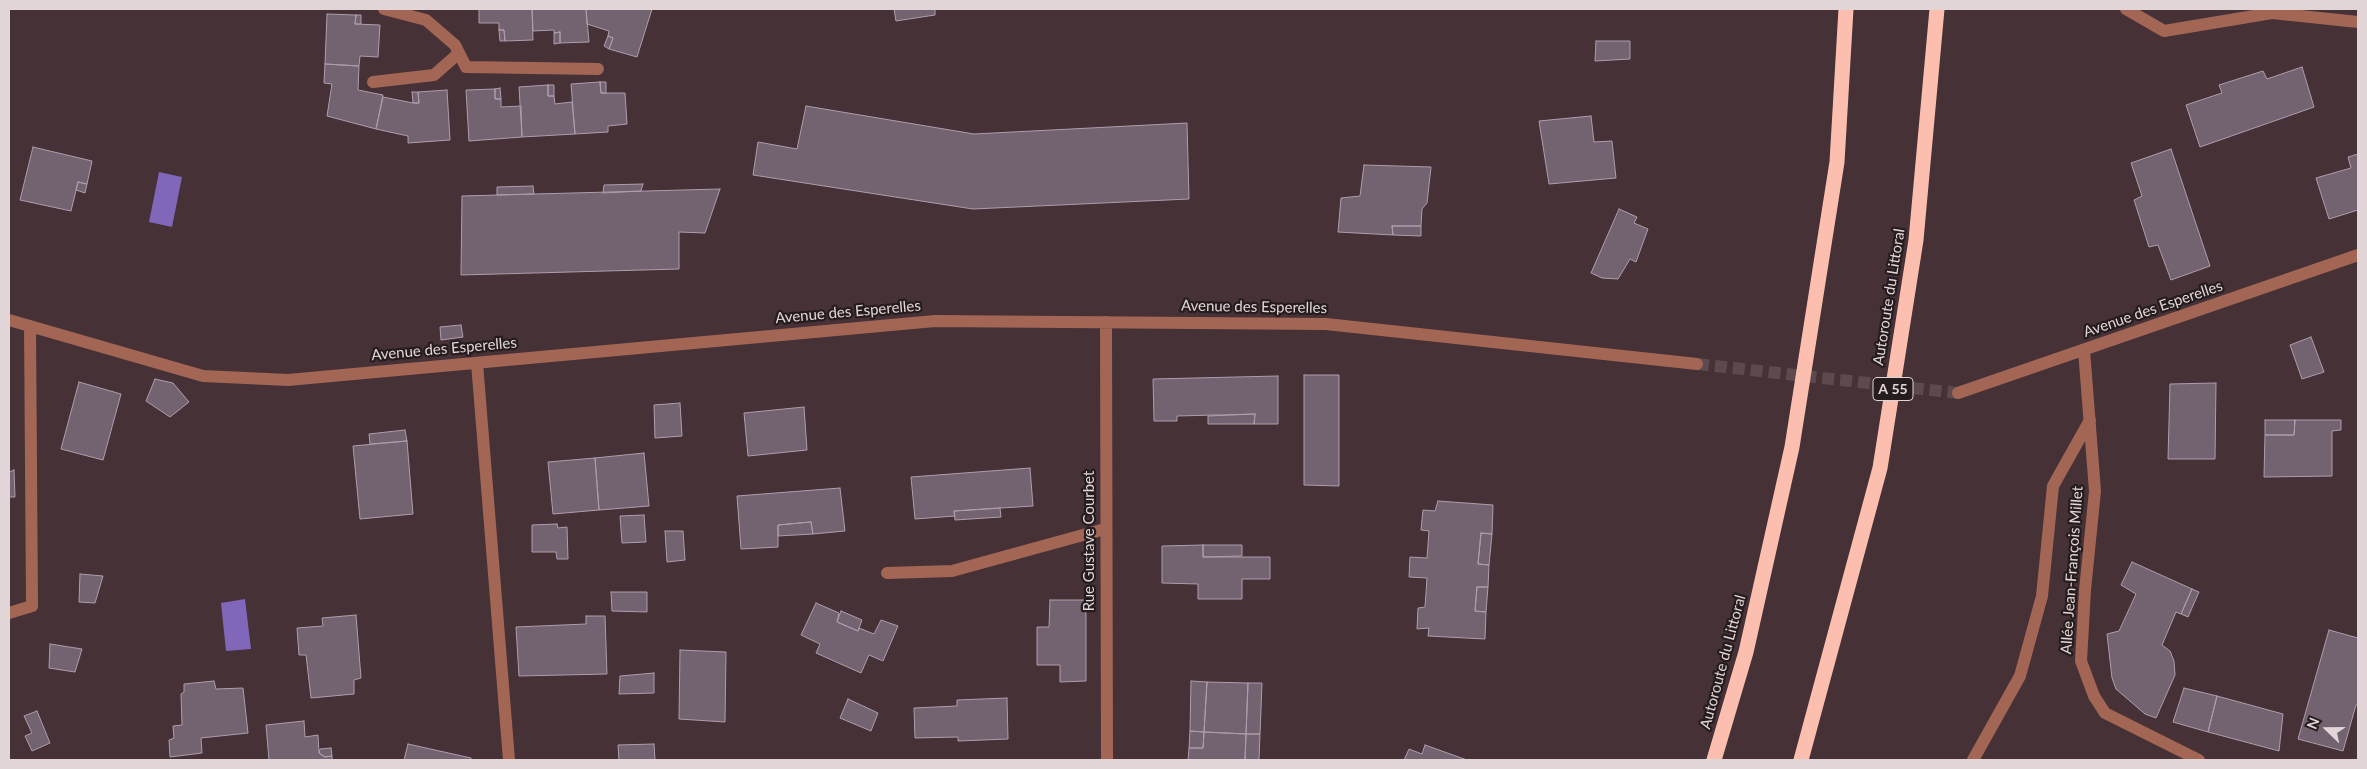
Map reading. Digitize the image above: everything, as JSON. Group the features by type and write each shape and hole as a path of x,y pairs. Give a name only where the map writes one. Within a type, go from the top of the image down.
{"highway":[{"name":"Autoroute du Littoral","path":"1714,760 1746,652 1792,447 1837,162 1846,9"},
{"name":"Autoroute du Littoral","path":"1801,760 1880,468 1916,240 1937,9"}],"street":[{"path":"384,9 426,20 455,45 466,67 598,69"},
{"path":"2126,9 2164,31 2272,13 2358,22"},
{"path":"373,82 434,75 459,54"},
{"name":"Avenue des Esperelles","path":"1958,393 2358,255"},
{"name":"Avenue des Esperelles","path":"9,320 203,376 288,380 935,321 1326,324 1698,364"},
{"name":"Rue Gustave Courbet","path":"1106,322 1107,760"},
{"path":"9,613 32,606 30,326"},
{"name":"Allée Jean-François Millet","path":"2084,350 2095,491 2085,590 2081,661 2094,696 2105,713 2199,760"},
{"path":"477,362 508,760"},
{"path":"1973,760 2020,676 2042,596 2053,486 2090,420"},
{"path":"887,573 952,571 1105,530"}],"shaded area":[{"path":"159,172 182,177 172,227 149,222"},
{"path":"245,599 251,649 226,651 221,603"}],"building":[{"path":"479,9 532,9 533,40 505,41 504,30 499,30 499,23 479,23"},
{"path":"532,9 586,9 589,42 560,43 560,32 554,33 554,30 533,31"},
{"path":"586,9 652,9 637,57 609,49 613,38 608,36 609,31 587,24"},
{"path":"894,9 935,9 935,15 896,21"},
{"path":"327,14 356,15 355,24 380,25 378,57 360,56 359,66 325,64"},
{"path":"356,15 361,15 361,24 355,24"},
{"path":"499,30 504,30 505,41 500,41"},
{"path":"560,32 560,43 554,44 554,33"},
{"path":"608,36 613,38 609,49 604,46"},
{"path":"1596,41 1630,41 1630,59 1595,61"},
{"path":"325,64 359,66 358,90 383,95 376,129 327,116 332,84 324,83"},
{"path":"2302,67 2314,107 2200,147 2186,105 2222,93 2219,85 2263,71 2267,79"},
{"path":"600,82 601,93 625,93 627,124 608,126 608,132 575,134 571,84"},
{"path":"600,82 606,82 606,93 601,93"},
{"path":"548,85 548,96 554,96 555,104 572,102 575,134 522,137 519,87"},
{"path":"548,85 554,85 554,96 548,96"},
{"path":"500,88 501,99 495,99 495,89"},
{"path":"495,89 495,99 501,99 501,107 521,106 522,137 469,141 466,90"},
{"path":"447,90 450,140 408,143 408,136 376,129 383,97 419,103 418,92"},
{"path":"412,92 418,92 419,103 413,103"},
{"path":"806,106 974,134 1187,123 1189,199 973,209 753,175 758,142 797,149"},
{"path":"1591,116 1594,142 1612,141 1616,178 1549,184 1539,121"},
{"path":"33,147 92,161 87,184 78,182 71,211 20,200"},
{"path":"2171,149 2210,266 2171,280 2158,245 2149,247 2134,200 2142,196 2131,163"},
{"path":"2358,154 2358,210 2329,219 2316,178 2351,168 2348,157"},
{"path":"1364,165 1431,167 1427,203 1422,209 1421,226 1392,226 1393,235 1338,232 1341,198 1360,196"},
{"path":"78,182 87,184 85,193 76,190"},
{"path":"643,184 641,191 603,193 604,185"},
{"path":"533,186 534,194 497,195 497,187"},
{"path":"720,189 705,233 679,232 679,269 461,275 462,196"},
{"path":"1619,209 1637,217 1634,223 1648,229 1636,262 1630,259 1618,279 1602,278 1591,273"},
{"path":"1392,226 1421,226 1421,236 1393,235"},
{"path":"461,325 463,337 441,340 440,327"},
{"path":"2311,337 2324,372 2302,379 2290,345"},
{"path":"1304,375 1339,375 1339,486 1304,485"},
{"path":"1278,376 1278,424 1254,424 1255,414 1177,416 1177,421 1154,421 1153,379"},
{"path":"155,379 173,383 189,402 170,417 146,401"},
{"path":"79,382 121,394 103,460 61,449"},
{"path":"2216,383 2215,459 2168,459 2170,384"},
{"path":"680,403 682,436 655,438 654,405"},
{"path":"804,407 807,450 748,456 744,413"},
{"path":"1255,414 1254,424 1208,424 1208,416"},
{"path":"2265,420 2295,420 2294,435 2265,435"},
{"path":"2295,420 2341,420 2341,430 2332,431 2332,476 2264,477 2265,435 2294,435"},
{"path":"405,430 407,441 370,444 369,434"},
{"path":"407,441 413,514 360,519 353,446"},
{"path":"644,453 649,506 599,510 595,458"},
{"path":"595,458 599,510 553,514 548,462"},
{"path":"1030,468 1033,506 954,511 955,516 915,519 911,477"},
{"path":"14,470 15,497 9,497 9,472"},
{"path":"840,488 845,531 813,534 811,522 778,525 778,547 741,549 737,496"},
{"path":"1438,501 1493,505 1492,534 1481,533 1478,564 1489,565 1488,587 1477,587 1475,611 1486,612 1485,639 1428,636 1429,628 1417,629 1418,608 1425,607 1427,578 1409,577 1410,557 1427,558 1429,531 1421,530 1423,510 1435,511"},
{"path":"1000,508 1001,517 955,520 954,511"},
{"path":"644,515 646,542 622,543 620,516"},
{"path":"811,522 813,534 778,536 778,525"},
{"path":"557,524 558,528 567,527 568,559 557,559 556,552 532,552 532,525"},
{"path":"665,531 683,531 685,560 667,562"},
{"path":"1481,533 1492,534 1489,565 1478,564"},
{"path":"1203,545 1203,557 1270,557 1270,579 1242,579 1242,599 1198,599 1198,584 1162,583 1162,546"},
{"path":"1203,545 1242,545 1242,556 1203,557"},
{"path":"2132,562 2192,589 2181,614 2176,612 2162,645 2170,651 2174,661 2175,675 2156,718 2145,714 2116,689 2112,678 2107,634 2119,631 2136,594 2121,585"},
{"path":"80,574 103,576 95,603 79,602"},
{"path":"1477,587 1488,587 1486,612 1475,611"},
{"path":"2192,589 2199,592 2188,617 2181,614"},
{"path":"611,592 647,592 647,612 612,611"},
{"path":"1050,600 1086,600 1086,681 1060,682 1060,665 1037,665 1037,627 1049,627"},
{"path":"816,603 839,613 837,622 858,631 859,628 874,634 881,620 898,626 883,661 869,655 861,673 816,653 820,644 801,635"},
{"path":"841,611 862,620 858,631 837,622"},
{"path":"356,615 361,678 354,680 354,694 311,698 306,655 299,655 297,628 323,626 322,618"},
{"path":"586,616 605,616 607,674 519,676 516,627 586,624"},
{"path":"2329,630 2358,638 2358,705 2356,705 2343,751 2298,739"},
{"path":"50,644 82,649 75,672 49,668"},
{"path":"680,650 726,652 725,722 679,719"},
{"path":"654,673 654,693 619,694 620,676"},
{"path":"214,681 216,689 243,688 248,733 201,738 202,753 170,757 169,740 174,738 173,726 182,725 181,694 184,692 184,684"},
{"path":"1191,681 1207,682 1204,732 1190,731"},
{"path":"1207,682 1248,683 1246,734 1204,732"},
{"path":"1248,683 1262,683 1260,734 1246,734"},
{"path":"2184,688 2217,696 2208,732 2173,722"},
{"path":"2217,696 2283,714 2279,751 2208,732"},
{"path":"1007,698 1008,739 958,741 958,737 915,738 914,708 957,706 957,700"},
{"path":"848,699 878,713 871,731 840,718"},
{"path":"37,711 50,743 32,751 25,736 32,733 24,716"},
{"path":"304,721 305,737 318,735 319,753 325,757 332,756 332,760 269,760 266,725"},
{"path":"1190,731 1204,732 1203,748 1189,748"},
{"path":"1204,732 1246,734 1245,760 1188,760 1189,748 1203,748"},
{"path":"1246,734 1260,734 1259,760 1245,760"},
{"path":"408,744 471,758 471,760 404,760"},
{"path":"654,744 655,760 619,760 618,745"},
{"path":"1425,745 1467,760 1404,760 1409,749 1422,754"},
{"path":"331,748 332,756 325,757 319,753 320,749"}],"tunnel":[{"path":"1697,364 1958,393"}]}
